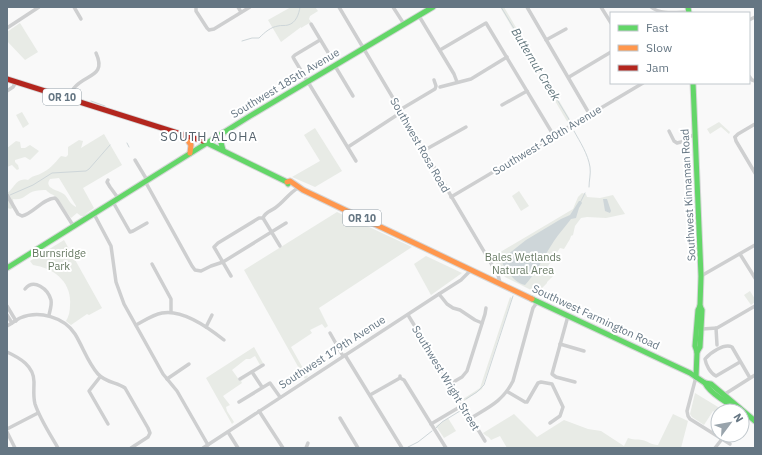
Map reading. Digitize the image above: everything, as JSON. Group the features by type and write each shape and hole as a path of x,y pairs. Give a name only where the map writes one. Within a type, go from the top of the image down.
{"main road":[{"name":"Southwest 185th Avenue","path":"7,268 74,227 206,142 433,7"},
{"name":"Southwest Farmington Road","path":"7,79 206,142 288,183 290,181 301,189 696,377 725,394 735,403"},
{"name":"Southwest Kinnaman Road","path":"693,84 701,276 700,306 698,310 695,341 697,352 696,377"},
{"path":"222,150 220,139 223,132"},
{"path":"184,135 190,143 190,153"},
{"name":"Southwest Kinnaman Road","path":"697,352 700,347 702,329 702,310 700,306"},
{"name":"Southwest Farmington Road","path":"705,382 708,388 728,403"}],"street":[{"path":"7,28 39,7"},
{"path":"74,7 81,19"},
{"path":"196,7 199,16 209,30 214,29 250,7"},
{"path":"238,7 241,12"},
{"name":"Southwest Rosa Road","path":"339,7 497,274 500,283"},
{"path":"393,7 404,24"},
{"path":"527,7 590,115"},
{"path":"601,7 610,21"},
{"path":"652,10 664,12 689,11"},
{"path":"419,16 454,74 457,82"},
{"path":"440,50 486,23 554,136"},
{"path":"311,24 332,59"},
{"path":"546,40 566,29"},
{"path":"320,40 293,57 356,161"},
{"path":"69,99 76,86 98,70 100,61 96,53"},
{"path":"569,77 610,53"},
{"path":"440,87 471,79 507,58"},
{"path":"335,66 353,96"},
{"path":"348,147 435,89 436,86 434,80"},
{"path":"7,91 13,87 16,82"},
{"name":"Southwest 180th Avenue","path":"451,197 641,84"},
{"path":"502,106 527,91"},
{"path":"755,124 735,137 736,142 755,173"},
{"path":"424,151 466,127"},
{"path":"669,131 674,141 677,143 695,134"},
{"path":"135,160 195,270 201,271 223,262 286,223"},
{"path":"108,180 107,182 118,198"},
{"path":"288,183 291,188 290,193"},
{"path":"231,276 214,247 258,218 263,218 264,215 276,207 290,193 301,189"},
{"path":"7,195 18,214 24,216 51,198 55,198 74,227"},
{"path":"113,202 130,232 146,223"},
{"path":"94,214 112,246 119,293 167,379 178,394 208,444"},
{"path":"263,218 280,246"},
{"path":"701,276 754,245 755,250"},
{"path":"740,254 755,278"},
{"path":"152,264 171,299 171,312"},
{"name":"Southwest 179th Avenue","path":"202,448 461,280 470,270"},
{"path":"25,289 27,286 39,285 45,289 51,301 49,315"},
{"path":"439,294 447,304 482,323"},
{"path":"471,418 496,403 508,392 513,381 534,308 538,301"},
{"path":"7,306 14,322"},
{"path":"702,329 723,326 755,306"},
{"path":"450,384 462,377 467,371 486,308"},
{"path":"136,325 153,316 171,312 187,317 206,327 224,340"},
{"path":"7,315 14,322"},
{"path":"7,326 20,318 34,315 49,315 64,323 73,331 96,372 106,380 120,384 125,388 151,434 131,448"},
{"path":"206,327 212,315"},
{"name":"Southwest Wright Street","path":"408,315 485,441"},
{"path":"568,316 552,374 556,377 575,382"},
{"path":"716,328 717,345"},
{"path":"330,333 402,448"},
{"path":"560,344 584,351"},
{"path":"740,362 718,376 712,374 706,364 706,358 729,345 736,353 750,378"},
{"path":"7,352 20,358 30,368 34,381 34,398 38,413 58,448"},
{"path":"167,379 189,364"},
{"path":"240,379 262,365"},
{"path":"252,372 262,387"},
{"path":"725,394 755,375"},
{"path":"100,376 89,391 108,424"},
{"path":"370,395 400,377 404,380 446,448"},
{"path":"696,377 687,411 688,416 690,419 710,432"},
{"path":"508,392 527,402 538,383 541,382 552,384 563,407 560,416 550,423"},
{"path":"239,402 268,384 272,384 280,397"},
{"path":"431,424 462,405"},
{"path":"259,411 283,448"},
{"path":"7,429 38,413"},
{"path":"340,418 358,448"},
{"path":"7,432 15,448"},
{"path":"228,432 238,448"},
{"path":"306,448 308,443"}],"green space":[{"path":"291,7 315,7 318,11 310,16 309,19 311,22 301,27 281,42 268,20"},
{"path":"500,7 504,7 571,121 568,123"},
{"path":"20,23 38,52 25,60 7,41 7,32"},
{"path":"22,112 29,124 23,128 16,115"},
{"path":"719,122 730,132 729,134 721,127 710,134 707,129"},
{"path":"315,128 342,171 315,187 292,177 320,161 304,135"},
{"path":"104,134 122,165 83,188 94,208 84,216 77,213 71,218 56,197 46,190 39,190 20,199 13,199 14,206 11,209 7,208 7,193 18,181 24,179 28,180 40,174 54,164 61,156 66,157 68,155 68,147 79,140 83,141 81,148","holes":["59,178 76,206 71,203 63,193 50,187 48,182 50,179"]},
{"path":"16,141 20,142 21,148 25,148 30,145 39,151 30,160 25,157 15,160 19,169 17,170 12,165 7,167 7,148"},
{"path":"519,191 529,206 521,211 512,196"},
{"name":"Bales Wetlands Natural Area","path":"582,193 586,194 587,197 600,198 613,195 625,214 606,218 581,218 575,226 573,235 564,249 560,248 546,269 554,275 537,293 505,277 492,257 573,209 578,197"},
{"path":"337,212 412,247 319,308 328,326 325,328 322,324 310,330 312,333 291,347 308,377 305,379 244,270"},
{"name":"Burnsridge Park","path":"64,240 102,308 89,315 87,314 71,325 66,321 70,311 70,297 65,283 48,269 33,265 30,261"},
{"path":"426,256 462,273 431,295 414,264"},
{"path":"750,291 755,299 755,302 751,305 744,295"},
{"path":"510,297 512,298 482,389 464,401 463,399 480,388"},
{"path":"254,347 263,363 260,365 255,356 250,359 246,359 232,370 240,381 250,375 241,381 242,383 223,396 230,405 226,407 234,422 232,424 206,378"},
{"path":"695,393 711,403 710,403 710,416 704,425 690,414"},
{"path":"514,414 537,437 564,420 588,429 601,431 624,446 628,438 642,440 658,445 673,414 688,421 681,448 507,448 500,436 491,440 483,433"},
{"path":"448,418 456,431 444,438 436,426"}],"shaded area":[{"path":"603,199 607,199 611,211 610,213 605,211"},
{"name":"Bales Wetlands Natural Area","path":"579,201 582,203 576,218 571,219 558,235 537,269 525,285 512,277 508,268 503,265 502,259 526,240 570,215"}],"waterway":[{"path":"242,41 252,38 259,38 273,27 291,24 297,18 300,7"},
{"name":"Butternut Creek","path":"501,7 570,121"},
{"path":"91,101 105,106"},
{"name":"Butternut Creek","path":"574,131 588,157 590,167 589,187"},
{"path":"127,143 129,147"},
{"path":"10,195 33,185 52,173 86,171 110,145"},
{"name":"Butternut Creek","path":"581,201 585,193"},
{"name":"Butternut Creek","path":"466,399 477,392 484,385 513,296"},
{"name":"Butternut Creek","path":"436,428 442,422 460,411"},
{"name":"Butternut Creek","path":"408,447 418,442 432,431"}],"traffic: fast":[{"path":"7,268 250,116 433,7"},
{"path":"688,7 689,12"},
{"path":"693,84 701,276 700,306 698,310 695,346 697,352 696,377"},
{"path":"223,133 220,139 223,150"},
{"path":"203,141 287,182 288,184"},
{"path":"532,299 690,373 705,383 711,384 755,421"},
{"path":"697,352 700,347 702,310 700,306"},
{"path":"705,383 707,387 727,403"}],"traffic: slow":[{"path":"184,135 191,145 190,153"},
{"path":"287,182 290,181 303,190 532,299"}],"traffic: jam":[{"path":"7,79 203,141"}],"district":[{"name":"SOUTH ALOHA","path":"209,136"}]}
